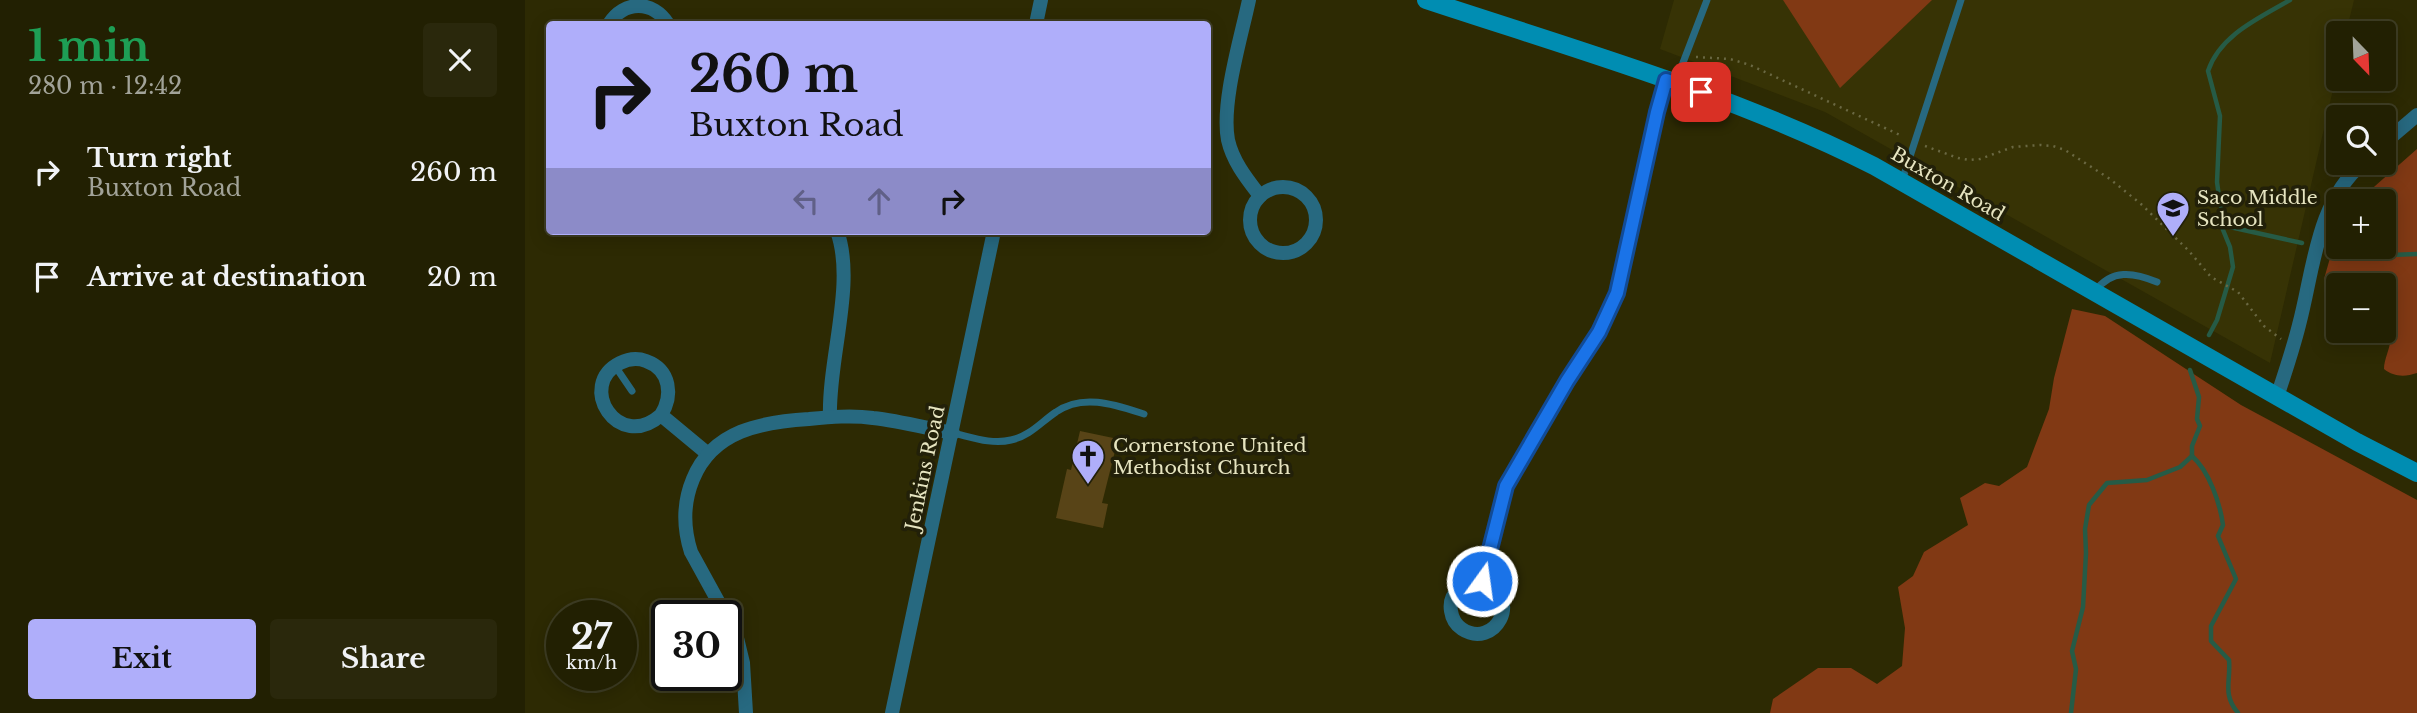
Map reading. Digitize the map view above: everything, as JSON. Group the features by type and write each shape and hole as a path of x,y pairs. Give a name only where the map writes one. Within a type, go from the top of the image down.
{"main road":[{"name":"Buxton Road","path":"1429,0 1671,81 1802,131 1902,182 2277,397 2417,473"}],"street":[{"path":"1037,21 1041,0"},
{"path":"1249,0 1228,104 1228,137 1236,162 1260,196"},
{"path":"611,21 624,8 634,5 654,8 666,21"},
{"path":"1482,581 1506,486 1599,332 1617,293 1657,112 1671,81"},
{"path":"2396,133 2417,115"},
{"path":"2277,397 2329,209 2351,175"},
{"path":"1289,187 1307,198 1313,206 1315,227 1304,245 1283,253 1263,246 1255,237 1250,216 1260,196 1268,190 1289,187"},
{"path":"830,417 833,365 845,271 838,235"},
{"name":"Jenkins Road","path":"892,713 993,235"},
{"path":"635,359 656,366 668,384 667,405 661,415 644,426 634,427 624,425 608,413 601,393 603,383 615,366 635,359"},
{"path":"661,415 708,454"},
{"path":"746,713 743,663 736,634 691,552 685,523 688,492 698,467 708,454 730,436 752,426 768,423 830,417 871,418 953,433"}],"lane":[{"path":"1671,81 1707,0"},
{"path":"1902,182 1961,0"},
{"path":"2094,292 2106,279 2118,275 2140,275 2157,282"},
{"path":"615,366 632,391"},
{"path":"953,433 996,442 1012,440 1035,429 1063,407 1080,402 1105,403 1144,414"}],"path":[{"path":"1685,54 1702,59 1730,58 1750,65 1902,136"},
{"path":"1925,146 1969,160 1980,159 2013,147 2040,145 2065,150 2110,179 2141,204 2219,283 2238,292 2264,326 2293,347"}],"shaded area":[{"name":"Saco Middle School","path":"1674,0 2354,0 2349,21 2326,21 2326,91 2333,91 2329,105 2326,105 2326,120 2270,363 1825,112 1660,49"},
{"path":"1783,0 1932,0 1840,88"},
{"path":"2417,149 2417,373 2400,376 2384,369 2390,343 2396,343 2396,273 2326,273 2326,298 2324,296 2324,279 2330,259 2396,259 2396,189 2372,189 2388,175 2396,175 2396,168"},
{"path":"2072,309 2105,316 2241,405 2417,500 2417,713 1770,713 1773,699 1818,668 1851,668 1877,684 1902,666 1905,628 1898,587 1913,576 1924,552 1968,525 1960,498 1985,483 1999,486 2027,467 2049,409"}],"building":[{"name":"Cornerstone United Methodist Church","path":"1080,431 1118,439 1102,503 1108,504 1103,528 1056,518 1067,469 1071,470"}],"waterway":[{"path":"2209,335 2217,320 2233,267 2230,247 2221,225 2224,214 2217,182 2220,116 2208,71 2214,58 2231,37 2290,0"},
{"path":"2221,225 2302,243"},
{"path":"2396,255 2417,254"},
{"path":"2190,370 2199,397 2197,419 2200,426 2192,446 2192,456 2204,470 2216,497 2223,525 2218,536 2236,579 2211,626 2211,641 2229,660 2230,700 2238,713"},
{"path":"2071,713 2076,669 2072,651 2083,607 2085,529 2089,505 2107,483 2147,480 2180,467 2192,456"}],"place":[{"name":"Saco Middle School","path":"2173,238"},
{"name":"Cornerstone United Methodist Church","path":"1088,486"}],"route":[{"path":"1482,581 1506,486 1579,361 1599,332 1617,293 1666,80 1701,92"}]}
